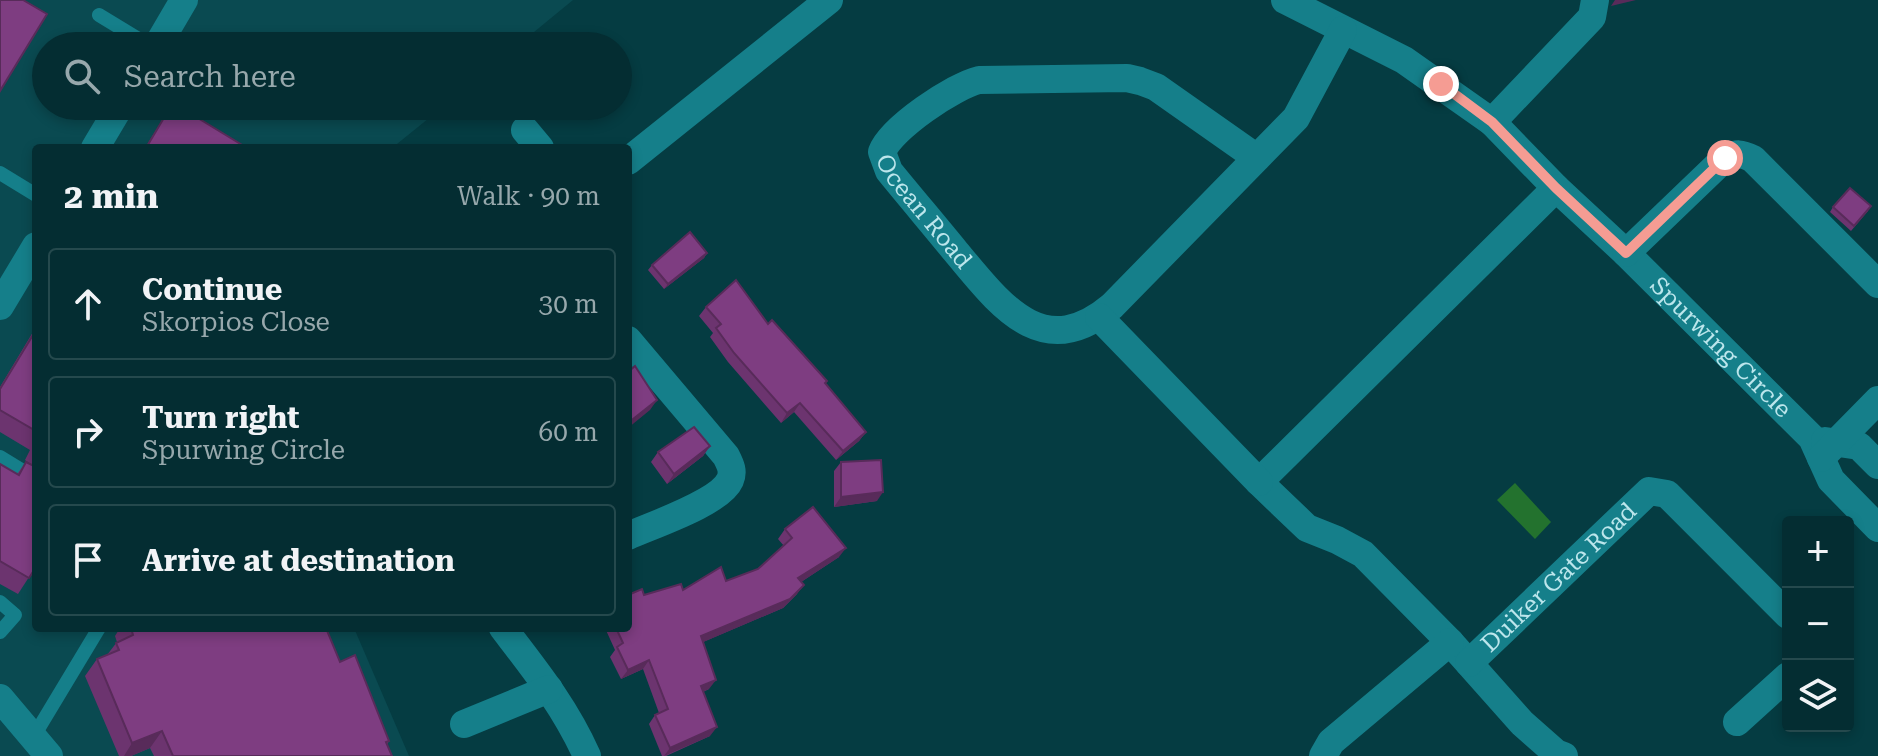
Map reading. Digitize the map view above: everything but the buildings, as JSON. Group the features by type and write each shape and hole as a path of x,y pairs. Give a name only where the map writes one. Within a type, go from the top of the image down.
{"street":[{"path":"165,32 184,0"},
{"path":"632,158 829,0"},
{"name":"Spurwing Circle","path":"1285,0 1404,60 1492,122 1556,188 1824,446 1831,480 1878,528"},
{"path":"1492,122 1592,17 1595,0"},
{"name":"Ocean Road","path":"1257,158 1156,87 1127,78 979,80 965,84 943,96 890,139 882,152 889,171 1001,306 1035,327 1050,329 1082,325 1099,317 1257,158 1304,106 1343,30"},
{"path":"97,144 112,120"},
{"path":"1626,253 1725,158 1736,153 1753,159 1878,284"},
{"path":"1259,482 1556,188"},
{"path":"0,306 32,254"},
{"name":"Duiker Gate Road","path":"1099,317 1307,528 1363,554 1460,652 1522,723 1556,753 1564,756"},
{"path":"632,345 726,456 732,473 729,482 716,496 632,534"},
{"path":"1824,446 1878,400"},
{"name":"Spurwing Circle","path":"1824,446 1859,446 1878,465"},
{"name":"Duiker Gate Road","path":"1323,756 1331,742 1460,652 1649,491 1667,494 1782,609"},
{"path":"508,632 571,721 587,756"},
{"path":"1737,722 1782,681"},
{"path":"464,724 549,689"},
{"path":"2,706 42,746"}],"lane":[{"path":"99,15 127,32"},
{"path":"4,181 32,193"},
{"path":"0,457 32,477"},
{"path":"0,602 15,615 0,632"},
{"path":"42,746 97,632"}],"shaded area":[{"path":"0,0 573,0 534,32 32,32 32,120 427,120 397,144 32,144 32,632 356,632 409,756 0,756"},
{"path":"1515,483 1551,522 1535,539 1497,500"}],"route":[{"path":"1441,84 1492,122 1556,188 1626,253 1725,158"}]}
